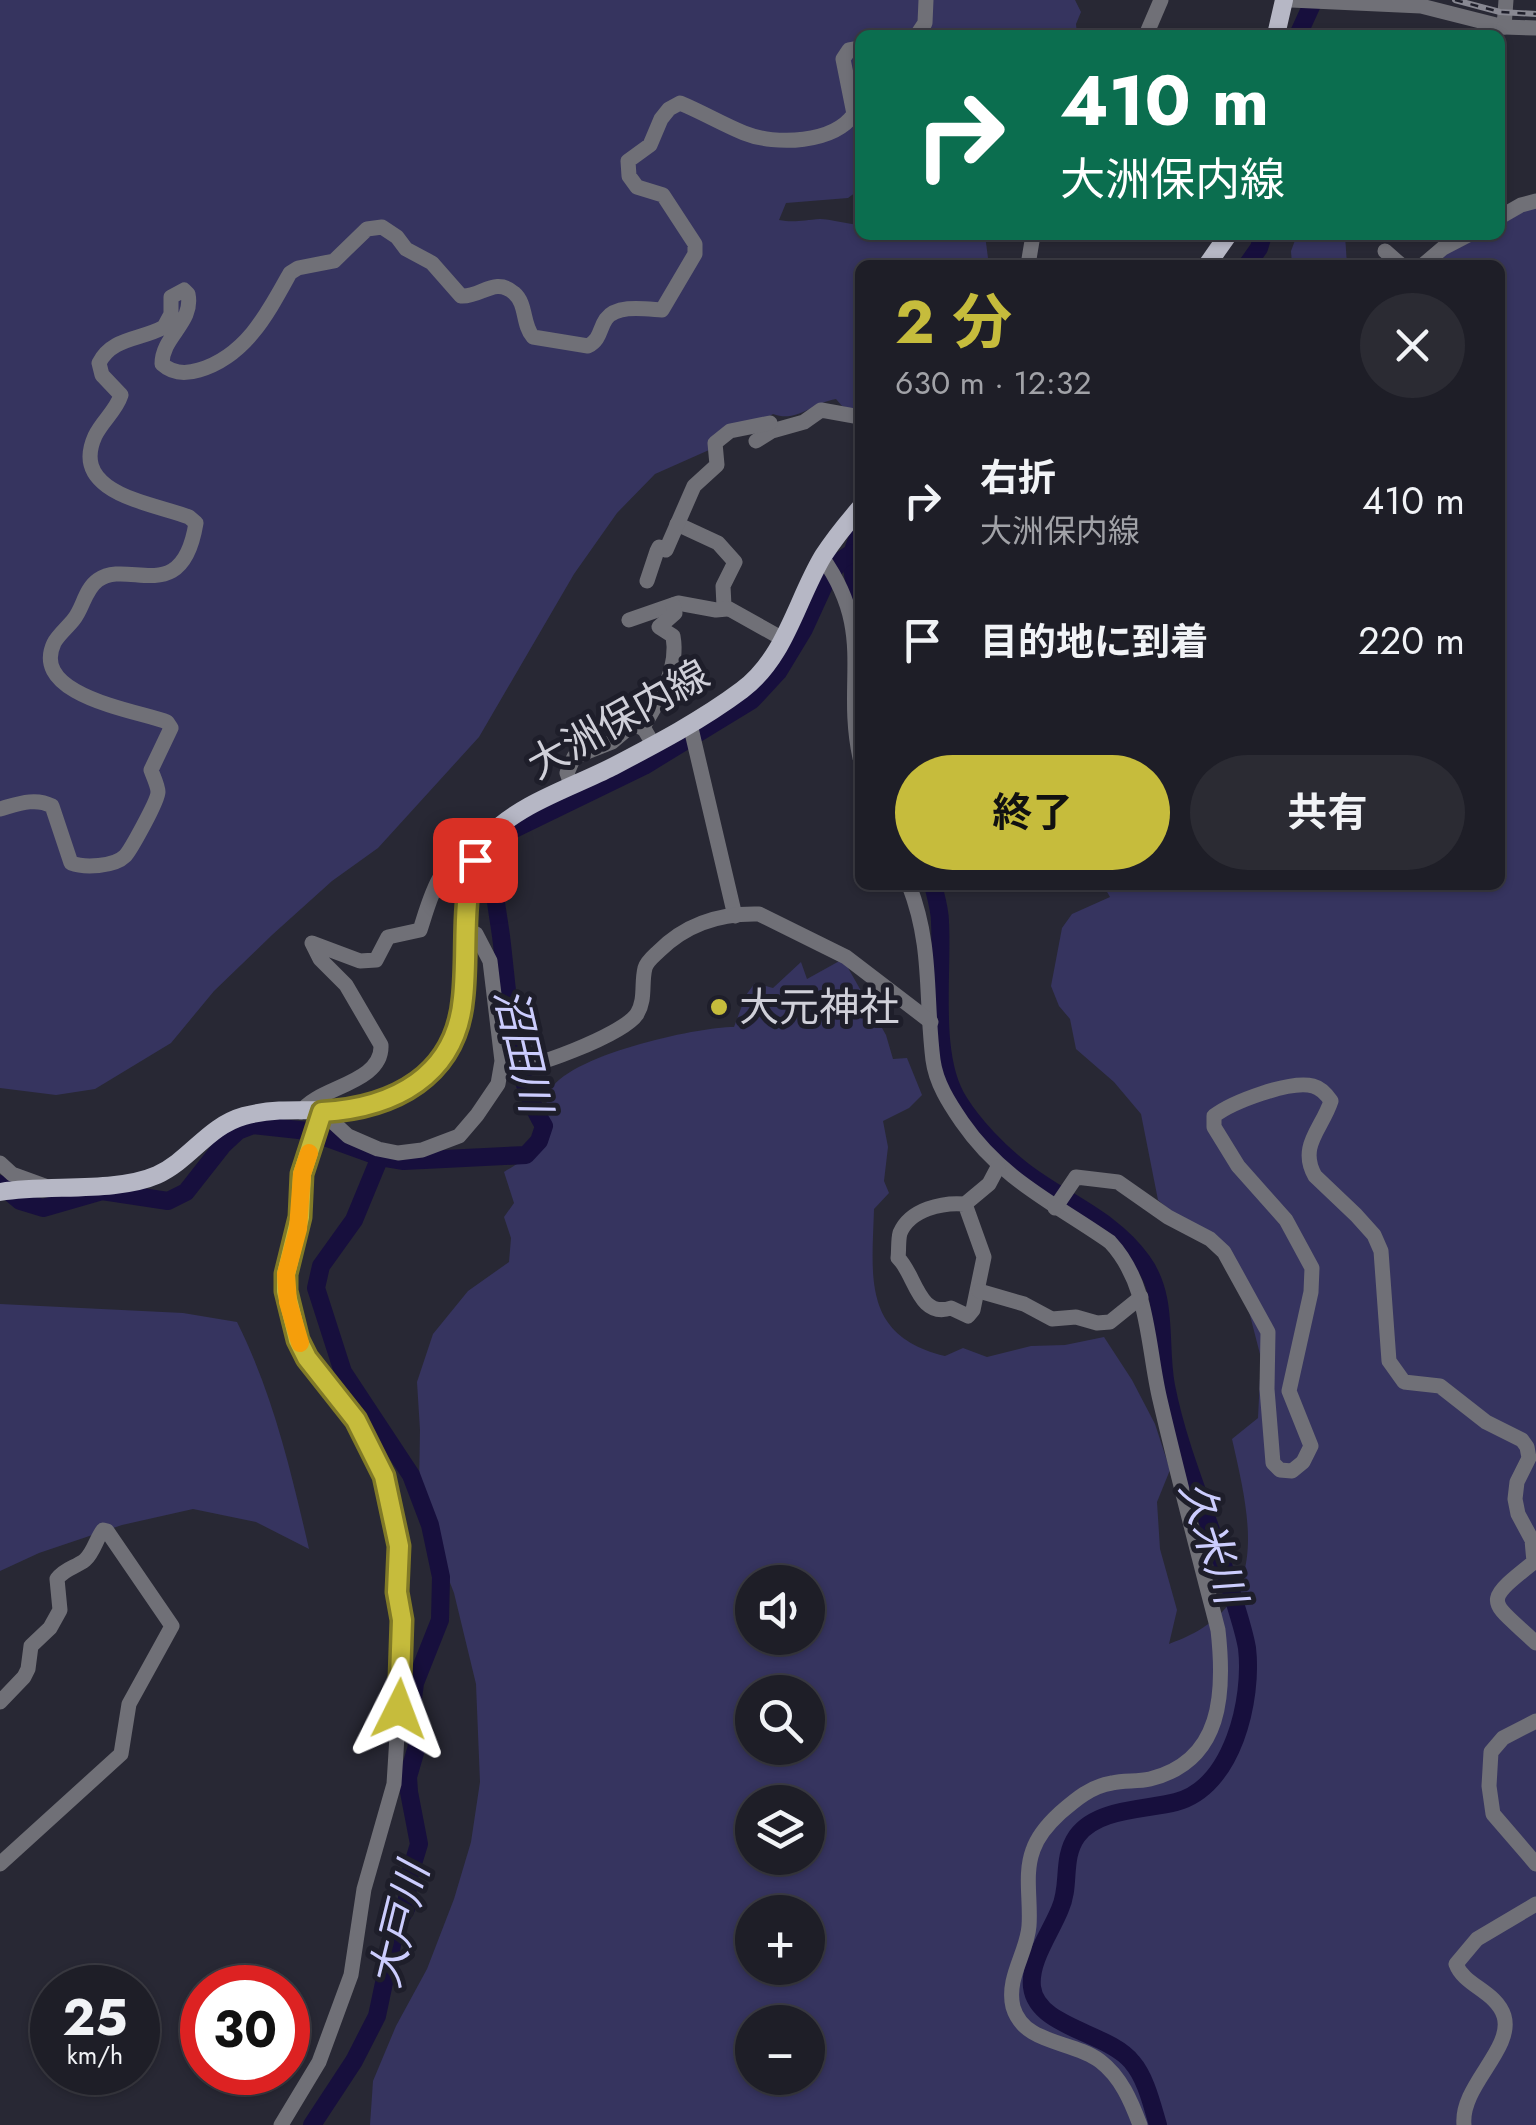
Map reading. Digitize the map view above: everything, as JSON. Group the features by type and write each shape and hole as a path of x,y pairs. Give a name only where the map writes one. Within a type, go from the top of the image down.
{"main road":[{"path":"1278,30 1290,0"},
{"name":"大洲保内線","path":"475,860 487,838 503,825 648,736 690,727 760,674 784,639 824,560 855,515"},
{"path":"0,1192 135,1182 177,1164 206,1136 238,1118 258,1113 302,1112 318,1127 353,1111 382,1104 421,1080 439,1062 460,1021 467,900 475,860"}],"street":[{"path":"921,30 926,0"},
{"path":"1148,30 1162,0"},
{"path":"1290,0 1421,6 1504,26 1536,28"},
{"path":"1504,26 1506,0"},
{"path":"0,809 42,801 52,806 71,862 83,868 120,860 127,854 155,804 158,791 151,770 170,728 167,722 86,697 62,679 51,655 54,643 77,616 98,580 110,575 167,574 180,562 196,523 189,517 124,496 98,480 92,470 89,453 95,436 121,395 102,376 99,364 104,354 120,341 164,327 171,314 171,297 184,290 190,308 164,348 162,364 177,372 206,368 249,339 290,273 334,261 367,229 374,227 392,231 406,249 432,263 461,296 499,285 507,288 519,297 533,337 588,346 596,342 608,316 616,312 662,310 695,254 695,244 663,195 636,187 629,176 628,161 650,146 669,109 680,104 748,135 773,139 823,136 847,125 854,114 843,60 849,50 855,49"},
{"path":"1505,214 1536,201"},
{"path":"1429,260 1458,240"},
{"path":"1385,251 1395,260"},
{"path":"756,441 772,431 804,422 816,411 830,409 855,417"},
{"path":"647,581 659,547 666,550 694,486 717,465 714,443 730,431 770,423"},
{"path":"678,524 718,543 735,562 723,586 722,598 727,609"},
{"path":"824,560 855,619"},
{"path":"629,620 681,603 727,609 784,639"},
{"path":"571,784 567,773 574,757 612,742 633,724 648,736 674,661 673,636 658,627 674,613 673,605"},
{"path":"690,727 736,916"},
{"path":"302,1112 308,1102 344,1088 375,1064 382,1052 353,995 320,958 312,943 360,961 376,960 388,936 420,930 444,871 458,859 475,860"},
{"path":"911,890 922,917 928,952 934,1064 941,1089 974,1140 998,1167 1060,1200 1119,1252 1141,1298 1160,1403 1218,1630 1220,1698 1207,1737 1192,1759 1173,1772 1100,1786 1081,1796 1042,1832 1028,1865 1029,1926 1012,1984 1013,2005 1020,2022 1031,2034 1080,2048 1102,2062 1118,2079 1140,2125"},
{"path":"282,2125 319,2062 350,1976 364,1890 394,1784 402,1657 397,1592 399,1546 384,1476 356,1420 307,1358 288,1302 286,1274 300,1217 302,1174 318,1127 398,1153 422,1150 459,1136 506,1072 597,1042 632,1020 643,997 645,964 674,935 703,922 736,916 758,914 846,957 931,1022"},
{"path":"466,929 476,934 490,961 506,1072"},
{"path":"1060,1200 1076,1178 1118,1182 1168,1217 1210,1239 1224,1252 1268,1332 1273,1463 1280,1470 1292,1471 1303,1462 1311,1446 1289,1390 1312,1292 1312,1268 1286,1220 1238,1166 1214,1126 1214,1116 1254,1096 1293,1086 1313,1086 1326,1093 1331,1101 1306,1153 1308,1164 1314,1176 1374,1235 1381,1251 1389,1361 1404,1382 1440,1386 1486,1422 1528,1447 1529,1458 1517,1482 1515,1499 1532,1540 1534,1562 1499,1589 1496,1596 1498,1608 1536,1643"},
{"path":"0,1163 12,1174 45,1186"},
{"path":"965,1204 984,1257 974,1310 968,1316 951,1308 932,1308 912,1286 904,1262 898,1258 900,1233 930,1207 965,1204 989,1184 998,1167"},
{"path":"978,1291 1024,1304 1052,1319 1076,1317 1097,1323 1110,1322 1141,1298"},
{"path":"0,1702 24,1677 31,1646 50,1628 60,1610 56,1579 87,1558 103,1530 107,1531 172,1626 129,1704 121,1754 0,1864"},
{"path":"1536,1721 1503,1738 1491,1752 1489,1786 1493,1814 1501,1828 1536,1864"},
{"path":"1464,2125 1468,2096 1494,2054 1504,2030 1504,2016 1492,1996 1459,1972 1456,1964 1477,1939 1536,1904"}],"shaded area":[{"path":"0,0 1075,0 1081,12 1077,30 855,30 855,193 848,198 786,203 779,220 824,219 855,224 855,240 986,240 987,260 855,260 855,410 842,406 836,399 790,416 773,414 709,450 655,474 617,513 574,574 479,737 378,848 332,881 272,935 214,991 171,1043 95,1089 56,1095 0,1088"},
{"path":"1536,206 1536,2125 370,2125 373,2081 396,2026 427,1969 454,1899 471,1842 480,1782 476,1684 454,1593 419,1489 417,1382 433,1334 468,1291 509,1262 511,1238 504,1217 514,1203 504,1172 544,1140 549,1093 579,1067 663,1038 734,1027 755,983 773,988 801,962 807,979 843,959 886,1035 893,1059 907,1058 922,1095 909,1108 883,1121 888,1147 884,1181 889,1193 874,1209 873,1258 878,1300 886,1319 918,1347 945,1356 963,1348 987,1357 1031,1346 1065,1345 1104,1337 1155,1424 1170,1470 1157,1502 1160,1549 1177,1610 1169,1644 1202,1628 1225,1609 1240,1585 1247,1560 1248,1531 1232,1439 1258,1418 1261,1358 1245,1296 1219,1252 1158,1200 1141,1114 1114,1082 1076,1049 1070,1019 1059,1006 1051,986 1062,928 1072,914 1110,897 1106,890 1505,890 1505,260 1436,260 1466,240 1505,240 1505,219"},
{"path":"1295,240 1345,240 1347,260 1292,260"},
{"path":"0,1304 183,1313 237,1322 271,1405 309,1549 256,1522 193,1509 122,1525 39,1553 0,1571"}],"waterway":[{"name":"久米川","path":"1300,30 1314,0"},
{"name":"久米川","path":"1251,260 1261,240"},
{"name":"久米川","path":"855,546 855,582"},
{"name":"沼田川","path":"0,1184 20,1201 43,1208 102,1191 168,1201 186,1192 238,1131 253,1125 308,1131 380,1157 404,1161 526,1155 539,1141 544,1126 524,1082 513,1034 494,889 496,843 504,834 644,766 752,700 778,672 826,581 840,561 852,553"},
{"name":"久米川","path":"934,890 940,917 941,1039 950,1084 965,1111 996,1147 1036,1180 1116,1233 1150,1275 1159,1305 1172,1413 1247,1648 1242,1715 1225,1760 1196,1793 1176,1802 1109,1815 1077,1836 1069,1854 1063,1900 1032,1977 1037,2001 1046,2012 1107,2043 1132,2062 1145,2084 1158,2125"},
{"name":"大戸川","path":"312,2125 354,2061 377,2016 396,1926 406,1909 409,1877 419,1844 408,1777 417,1746 412,1707 415,1683 440,1620 441,1577 430,1525 411,1475 343,1372 316,1288 321,1266 354,1220 380,1157"}],"railway":[{"path":"1455,0 1500,12 1536,14"}],"slow traffic":[{"path":"300,1343 288,1302 286,1274 298,1229 302,1174 309,1153"}],"place":[{"name":"大元神社","path":"719,1007"}],"route":[{"path":"399,1709 402,1620 397,1592 397,1526 384,1476 366,1436 307,1358 298,1340 288,1302 286,1274 300,1217 302,1174 322,1112 353,1111 382,1104 406,1091 439,1062 452,1040 464,996 467,900 475,860"}]}
